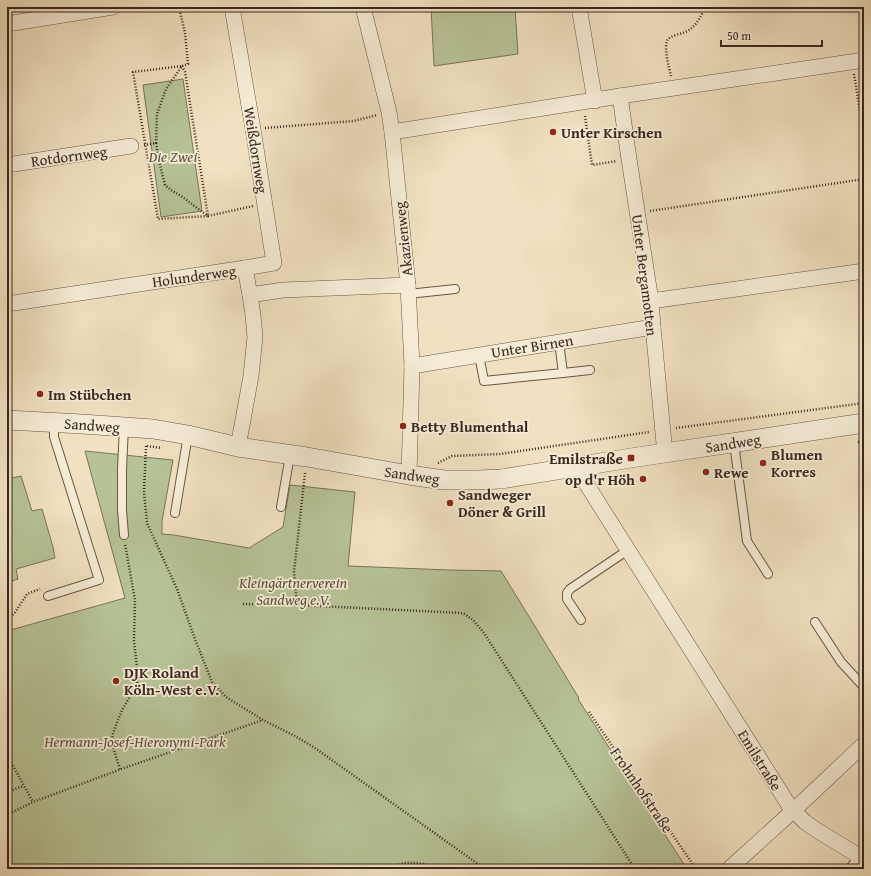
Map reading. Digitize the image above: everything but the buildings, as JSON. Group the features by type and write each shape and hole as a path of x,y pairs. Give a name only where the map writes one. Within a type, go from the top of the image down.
{"street":[{"path":"7,24 113,7"},
{"name":"Weißdornweg","path":"232,7 274,263 244,268"},
{"name":"Akazienweg","path":"363,7 389,112 408,290 412,366 409,475"},
{"path":"579,7 589,102"},
{"path":"392,132 620,96 858,61"},
{"name":"Unter Bergamotten","path":"620,96 651,301 665,454"},
{"name":"Rotdornweg","path":"7,164 138,146"},
{"name":"Holunderweg","path":"7,304 244,268 250,295 283,290 408,290"},
{"path":"651,301 864,271"},
{"path":"238,446 251,376 255,337 254,315 250,295"},
{"name":"Unter Birnen","path":"412,366 653,327"},
{"name":"Sandweg","path":"7,420 153,429 238,446 444,480 501,479 864,423"},
{"name":"Emilstraße","path":"580,467 582,477 792,809 805,822 861,858"},
{"path":"729,869 792,809 864,744"}],"lane":[{"path":"408,290 455,288"},
{"path":"559,342 563,373"},
{"path":"479,355 484,381 590,370"},
{"path":"50,595 99,580 54,438 54,422"},
{"path":"124,427 122,476 124,535"},
{"path":"175,513 188,435"},
{"path":"734,443 747,541 768,574"},
{"path":"281,507 290,455"},
{"path":"581,620 567,599 567,593 570,589 628,550"},
{"path":"815,622 841,662 864,687"},
{"path":"850,869 861,858"}],"path":[{"path":"179,7 185,33 188,64 133,72 138,146 158,219 208,216 264,204"},
{"path":"673,89 667,41 669,37 689,30 696,24 706,7"},
{"path":"858,61 864,137"},
{"path":"182,66 166,89 157,114 156,143 159,161 166,185 208,216"},
{"path":"182,66 185,72 208,216"},
{"path":"589,102 592,165 629,159"},
{"path":"253,129 354,121 389,112"},
{"path":"138,146 156,143"},
{"path":"638,213 864,178"},
{"path":"438,463 452,456 500,454 662,430 864,403"},
{"path":"146,446 144,492 147,524 177,590 212,682 226,697 262,720 296,736 315,748 484,869"},
{"path":"297,605 294,572 305,473"},
{"path":"120,769 114,750 112,739 113,733 122,710 135,688 138,676 134,641 135,600 124,535"},
{"path":"7,616 14,614 27,594 43,588 50,595"},
{"path":"243,604 463,612 473,620 484,633 635,869"},
{"name":"Frohnhofstraße","path":"589,712 696,869"},
{"path":"7,815 32,802 120,769 262,720"},
{"path":"7,755 32,802"},
{"path":"7,792 23,786"},
{"path":"391,869 400,863 409,862 451,868 480,866"}],"green space":[{"path":"431,7 515,7 518,54 434,66"},
{"name":"Die Zwei","path":"183,79 202,211 161,217 143,85"},
{"name":"Hermann-Josef-Hieronymi-Park","path":"85,451 173,460 162,521 162,534 249,548 283,527 290,485 355,492 348,566 501,571 579,698 578,699 687,869 7,869 7,631 125,598"},
{"path":"21,476 32,511 42,509 55,558 16,569 18,579 7,583 7,479"}],"place":[{"name":"Unter Kirschen","path":"553,132"},
{"name":"Im Stübchen","path":"40,394"},
{"name":"Betty Blumenthal","path":"403,426"},
{"name":"Emilstraße","path":"631,458"},
{"name":"Blumen Korres","path":"763,463"},
{"name":"Rewe","path":"706,472"},
{"name":"op d'r Höh","path":"643,479"},
{"name":"Sandweger Döner & Grill","path":"450,503"},
{"name":"DJK Roland Köln-West e.V.","path":"116,681"}],"park label":[{"name":"Kleingärtnerverein Sandweg e.V.","path":"293,590"}]}
